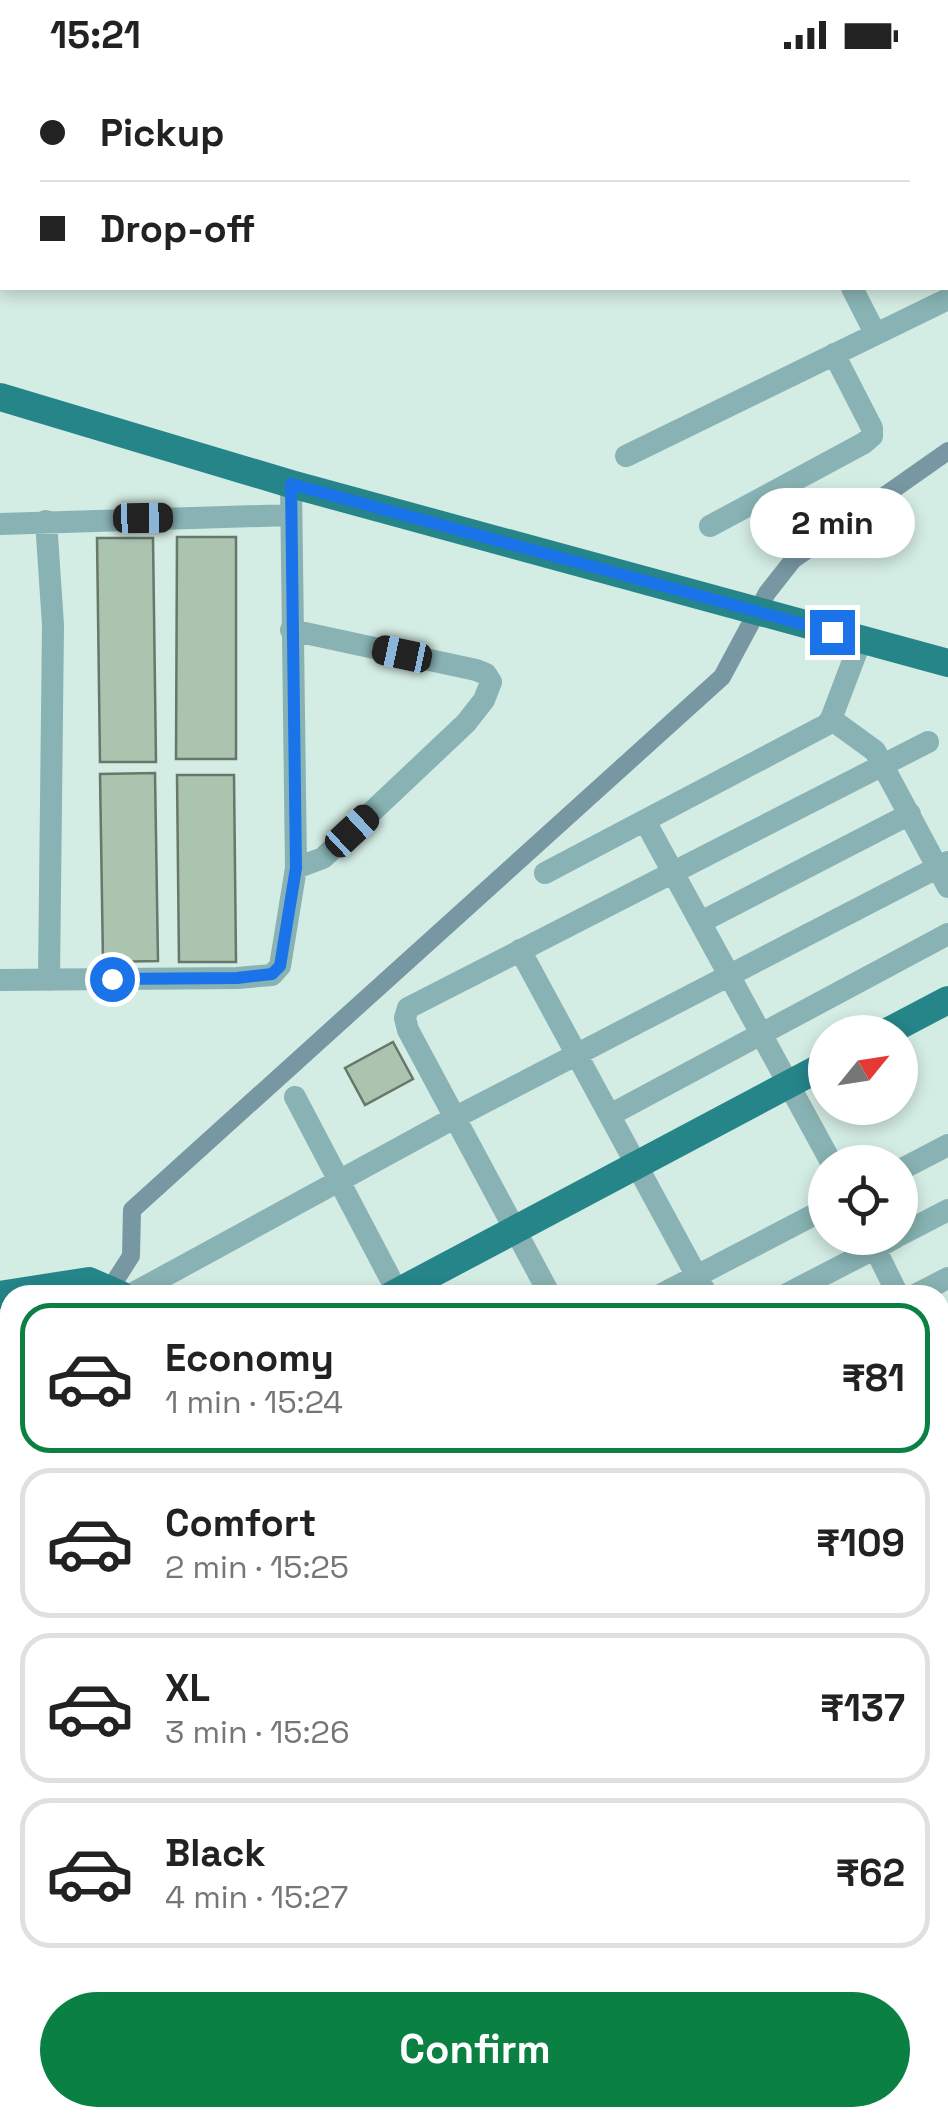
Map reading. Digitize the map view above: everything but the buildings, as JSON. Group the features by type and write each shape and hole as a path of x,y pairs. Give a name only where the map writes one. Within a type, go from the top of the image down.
{"main road":[{"path":"0,397 291,484 948,664"},
{"path":"918,1016 948,1000"},
{"path":"413,1285 808,1074"},
{"path":"59,1285 88,1280 99,1285"}],"street":[{"path":"853,290 875,333"},
{"path":"626,456 948,298"},
{"path":"710,526 872,436 872,428 834,354"},
{"path":"0,980 272,974 280,966 296,868 291,484"},
{"path":"0,524 291,516"},
{"path":"46,521 53,624 49,980"},
{"path":"292,630 481,672 490,682 484,700 466,723 323,858 296,868"},
{"path":"546,873 818,730 832,719 862,640"},
{"path":"148,1285 456,1117 730,975 945,872 883,763 865,741 832,719"},
{"path":"545,1285 408,1030 406,1012 413,1004 928,742"},
{"path":"701,922 910,814"},
{"path":"644,821 823,1145"},
{"path":"610,1115 948,934"},
{"path":"520,950 702,1285 808,1220"},
{"path":"295,1097 391,1285"},
{"path":"918,1161 948,1145"},
{"path":"918,1224 948,1210"},
{"path":"803,1285 858,1255"},
{"path":"889,1255 896,1285"}],"waterway":[{"path":"112,1285 131,1256 132,1210 722,677 767,593 793,560 948,451"}],"route":[{"path":"112,979 237,978 272,974 280,966 296,868 291,484 832,632"}]}
